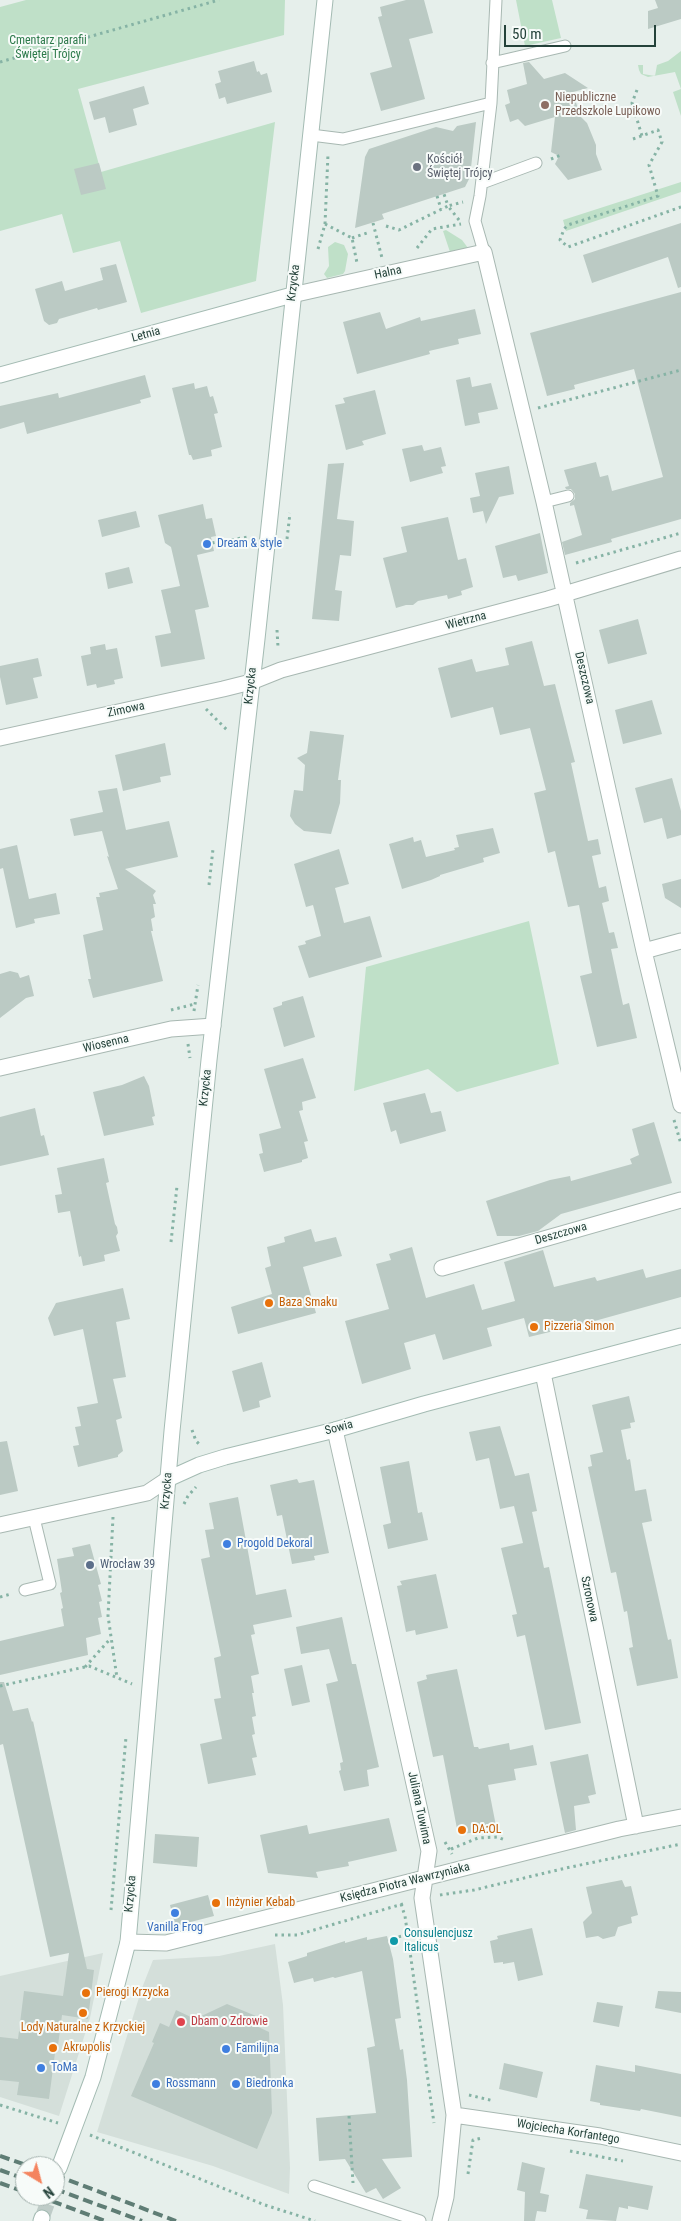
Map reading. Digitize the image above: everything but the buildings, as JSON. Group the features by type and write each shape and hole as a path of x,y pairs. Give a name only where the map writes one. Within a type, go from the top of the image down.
{"street":[{"name":"Krzycka","path":"63,2156 93,2077 128,1942 168,1479 213,1026 324,0"},
{"name":"Halna","path":"292,295 484,252"},
{"name":"Deszczowa","path":"484,252 544,502 644,951 681,1105"},
{"name":"Letnia","path":"0,375 292,295"},
{"name":"Wietrzna","path":"251,682 281,670 565,595 681,559"},
{"name":"Zimowa","path":"0,738 251,682"},
{"path":"644,951 681,941"},
{"name":"Wiosenna","path":"0,1068 191,1027 213,1026"},
{"name":"Deszczowa","path":"442,1268 681,1200"},
{"name":"Sowia","path":"0,1525 148,1492 168,1479 199,1464 335,1430 681,1336"},
{"name":"Szronowa","path":"542,1373 636,1826"},
{"name":"Juliana Tuwima","path":"335,1430 428,1848 422,1898 454,2115 446,2197 440,2221"},
{"name":"Księdza Piotra Wawrzyniaka","path":"128,1942 166,1943 636,1826 681,1817"},
{"name":"Wojciecha Korfantego","path":"454,2115 600,2136 681,2153"}],"lane":[{"path":"484,252 475,221 482,183 491,103 496,0"},
{"path":"492,63 565,46"},
{"path":"311,134 343,139 491,103"},
{"path":"482,183 536,164"},
{"path":"544,502 568,496"},
{"path":"25,1590 50,1584 34,1518"},
{"path":"314,2186 420,2221"}],"path":[{"path":"0,62 219,0"},
{"path":"637,90 632,103 642,136"},
{"path":"633,139 658,130 662,142 649,165 658,196 568,225 564,229 560,240 568,247 681,207"},
{"path":"548,160 561,155"},
{"path":"386,226 399,230 448,206 444,194"},
{"path":"437,196 441,208"},
{"path":"373,223 383,258"},
{"path":"325,224 352,238 367,232"},
{"path":"408,251 417,248 432,229 462,224"},
{"path":"352,238 357,264 366,262"},
{"path":"374,260 391,256"},
{"path":"523,412 681,370"},
{"path":"212,543 248,536"},
{"path":"226,736 228,721"},
{"path":"208,895 214,847"},
{"path":"190,1067 187,1046 199,978"},
{"path":"171,1250 177,1181"},
{"path":"183,1509 188,1496 198,1486"},
{"path":"113,1516 108,1616 117,1678"},
{"path":"85,1668 111,1638"},
{"path":"0,1686 90,1666 132,1684"},
{"path":"442,1896 681,1844"},
{"path":"401,1905 408,1935 435,2131"},
{"path":"390,1942 389,1939 408,1935"},
{"path":"0,2105 63,2125"},
{"path":"349,2116 352,2172"},
{"path":"85,2133 265,2205 315,2221"},
{"path":"467,2178 473,2140 490,2137"},
{"path":"563,2150 625,2161"}],"shaded area":[{"path":"275,1944 283,2005 290,2168 289,2194 213,2166 97,2132 142,1988 153,1960 219,1956"},
{"path":"103,1953 90,2018 59,2116 0,2097 0,1976"}],"green space":[{"name":"Cmentarz parafii Świętej Trójcy","path":"26,0 285,0 284,35 78,89 101,172 275,122 256,281 141,313 120,241 73,253 62,214 0,231 0,7"},
{"path":"516,0 552,0 561,38 525,46"},
{"path":"681,51 681,89 675,72 655,76 657,65 668,61"},
{"path":"638,65 643,65 643,74 654,76 648,77 641,74"},
{"path":"681,89 681,116 673,92"},
{"path":"681,182 681,192 566,231 563,220"},
{"path":"446,230 462,240 468,248 450,252 443,231"},
{"path":"335,242 344,245 348,254 345,271 343,274 327,278 324,274 329,266 328,247"},
{"path":"529,921 559,1064 457,1092 428,1069 354,1091 366,967"}],"tunnel":[{"path":"42,2218 46,2206"}],"railway":[{"path":"0,2156 15,2161"},
{"path":"0,2170 15,2175"},
{"path":"65,2179 176,2221"},
{"path":"0,2183 15,2188"},
{"path":"65,2193 142,2221"},
{"path":"65,2206 105,2221"}],"place":[{"name":"Niepubliczne Przedszkole Lupikowo","path":"545,105"},
{"name":"Kościół Świętej Trójcy","path":"417,167"},
{"name":"Dream & style","path":"207,544"},
{"name":"Baza Smaku","path":"269,1303"},
{"name":"Pizzeria Simon","path":"534,1327"},
{"name":"Progold Dekoral","path":"227,1544"},
{"name":"Wrocław 39","path":"90,1565"},
{"name":"DA:OL","path":"462,1830"},
{"name":"Inżynier Kebab","path":"216,1903"},
{"name":"Vanilla Frog","path":"175,1913"},
{"name":"Consulencjusz Italicus","path":"394,1941"},
{"name":"Pierogi Krzycka","path":"86,1993"},
{"name":"Lody Naturalne z Krzyckiej","path":"83,2013"},
{"name":"Dbam o Zdrowie","path":"181,2022"},
{"name":"Akrωpolis","path":"53,2048"},
{"name":"Familijna","path":"226,2049"},
{"name":"ToMa","path":"41,2068"},
{"name":"Rossmann","path":"156,2084"},
{"name":"Biedronka","path":"236,2084"}]}
